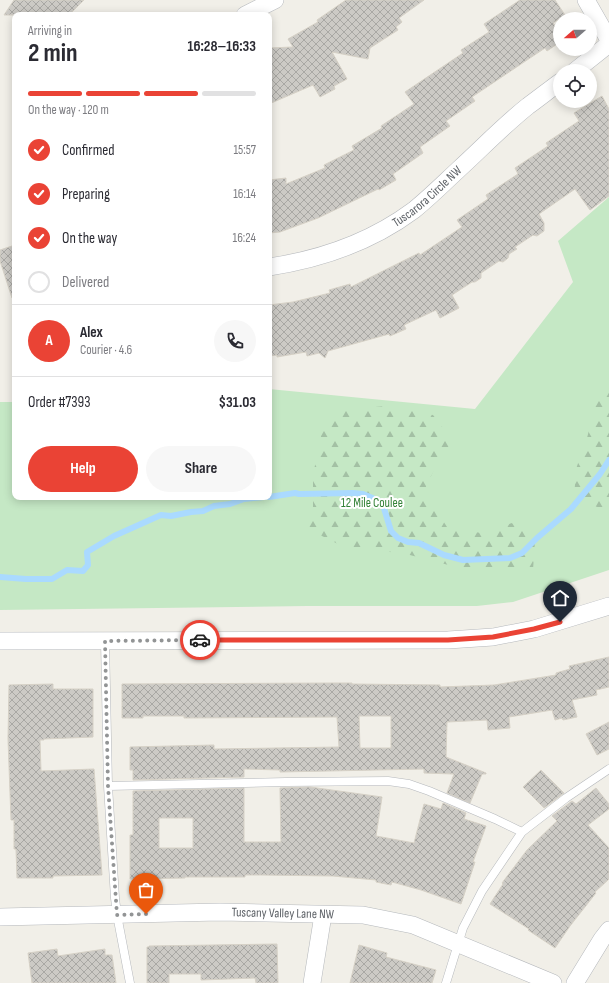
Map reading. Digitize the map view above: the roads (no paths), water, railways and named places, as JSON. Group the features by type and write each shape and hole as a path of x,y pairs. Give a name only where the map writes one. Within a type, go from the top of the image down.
{"street":[{"path":"251,12 276,0"},
{"path":"586,0 609,40"},
{"path":"584,64 609,44"},
{"name":"Tuscarora Circle NW","path":"272,267 294,263 343,249 368,238 391,225 414,210 435,193 527,106 553,87"},
{"path":"0,641 448,640 493,637 534,629 609,606"},
{"name":"Tuscany Valley Lane NW","path":"0,916 220,912 363,915 413,925 553,983"},
{"path":"312,983 323,915"},
{"path":"575,983 609,930"}],"lane":[{"path":"105,641 108,786 117,915 130,983"},
{"path":"446,983 463,928 482,891 522,832 566,798 609,769"},
{"path":"108,786 388,781 409,784 429,791 522,832"}],"waterway":[{"path":"272,497 295,493 363,494 382,502 391,531 398,538 408,542 419,543 444,555 463,560 510,558 522,553 571,509 600,474 609,460"},
{"path":"0,577 52,579 67,570 83,571 88,565 87,552 114,536 161,515 171,516 203,511 214,506 230,504 241,500"}],"park label":[{"name":"12 Mile Coulee","path":"372,503"}]}
